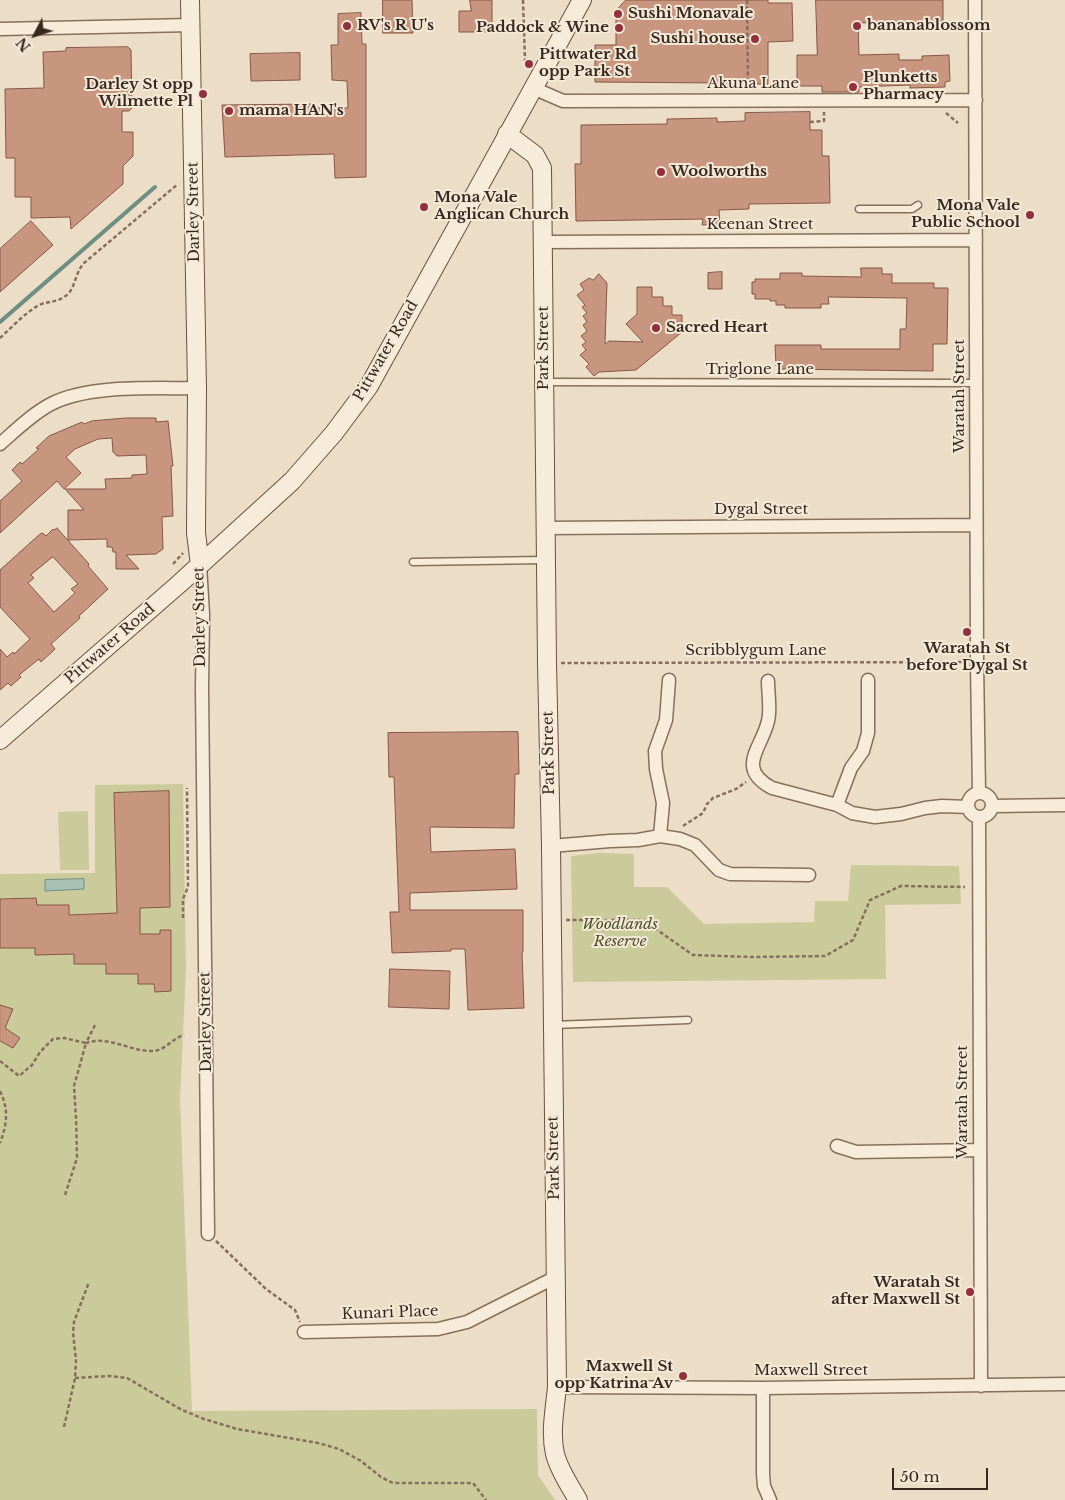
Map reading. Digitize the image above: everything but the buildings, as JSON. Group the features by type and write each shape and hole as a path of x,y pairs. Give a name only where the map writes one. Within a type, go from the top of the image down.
{"main road":[{"name":"Darley Street","path":"190,0 198,388 196,533 200,564"},
{"name":"Pittwater Road","path":"0,740 292,481 334,433 369,386 582,0"},
{"name":"Park Street","path":"508,134 535,154 542,168 557,1387 553,1424 555,1454 578,1500"}],"street":[{"name":"Waratah Street","path":"975,0 976,525 979,792"},
{"path":"0,29 191,25"},
{"name":"Akuna Lane","path":"534,88 563,101 976,100"},
{"name":"Keenan Street","path":"544,242 976,240"},
{"path":"0,444 29,419 50,405 69,396 94,391 198,388"},
{"name":"Dygal Street","path":"546,528 976,525"},
{"name":"Darley Street","path":"200,564 203,614 202,689 208,1234"},
{"path":"660,836 663,803 656,769 655,751 666,720 669,680"},
{"path":"837,806 851,768 863,751 868,733 868,680"},
{"path":"768,681 768,719 763,737 754,751 752,764 755,776 763,783 772,788 837,806 852,813 876,817 942,806 968,807"},
{"path":"979,792 987,794 993,806 990,813 983,817 973,815 968,807 972,796 979,792"},
{"path":"993,806 1065,805"},
{"name":"Waratah Street","path":"980,817 981,1386"},
{"path":"551,846 638,840 660,836 680,839 695,845 719,870 730,874 809,875"},
{"path":"837,1146 856,1152 980,1150"},
{"name":"Kunari Place","path":"304,1332 438,1329 467,1322 556,1277"},
{"name":"Maxwell Street","path":"557,1387 763,1388 1065,1384"},
{"path":"763,1388 763,1474 764,1486 770,1500"}],"lane":[{"path":"860,209 912,209 918,205"},
{"name":"Triglone Lane","path":"544,382 976,383"},
{"path":"413,562 546,560"},
{"path":"552,1025 688,1020"}],"path":[{"path":"522,0 525,61"},
{"path":"747,0 748,100"},
{"path":"942,107 946,114 958,123"},
{"path":"810,122 824,122 824,112 833,112"},
{"path":"0,338 41,304 51,303 65,296 71,290 78,270 84,263 178,184"},
{"path":"173,564 183,553"},
{"name":"Scribblygum Lane","path":"547,663 965,662"},
{"path":"682,827 704,813 707,804 713,798 736,789 755,776"},
{"path":"183,918 183,899 188,887 187,788"},
{"path":"552,920 643,920 693,955 752,957 825,956 853,940 870,900 900,886 966,887"},
{"path":"65,1195 76,1158 74,1086 86,1043 95,1024"},
{"path":"0,1061 20,1076 32,1065 40,1052 52,1039 64,1038 86,1043 112,1041 141,1050 151,1051 164,1047 184,1035"},
{"path":"0,1092 4,1100 7,1119 0,1143"},
{"path":"208,1234 266,1289 295,1310 304,1332"},
{"path":"64,1427 75,1378 74,1322 89,1282"},
{"path":"75,1378 108,1376 127,1378 182,1410 204,1419 237,1429 339,1448 362,1461 381,1477 393,1483 473,1483 486,1500"}],"green space":[{"path":"183,784 186,969 180,1099 192,1411 537,1409 538,1475 555,1500 0,1500 0,874 95,873 95,785"},
{"path":"88,811 89,870 60,870 58,812"},
{"name":"Woodlands Reserve","path":"600,853 634,854 634,887 667,887 704,924 814,922 815,901 848,901 851,865 959,866 961,904 885,905 886,979 573,982 571,856"}],"shaded area":[{"path":"84,879 84,889 45,891 45,880"}],"waterway":[{"path":"0,322 155,187"}],"place":[{"name":"Sushi Monavale","path":"618,14"},
{"name":"RV's R U's","path":"347,26"},
{"name":"bananablossom","path":"857,26"},
{"name":"Paddock & Wine","path":"619,28"},
{"name":"Sushi house","path":"755,39"},
{"name":"Pittwater Rd opp Park St","path":"529,64"},
{"name":"Plunketts Pharmacy","path":"853,87"},
{"name":"Darley St opp Wilmette Pl","path":"203,94"},
{"name":"mama HAN's","path":"229,111"},
{"name":"Woolworths","path":"661,172"},
{"name":"Mona Vale Anglican Church","path":"424,207"},
{"name":"Mona Vale Public School","path":"1030,215"},
{"name":"Sacred Heart","path":"656,328"},
{"name":"Waratah St before Dygal St","path":"967,632"},
{"name":"Waratah St after Maxwell St","path":"970,1292"},
{"name":"Maxwell St opp Katrina Av","path":"683,1376"}]}
